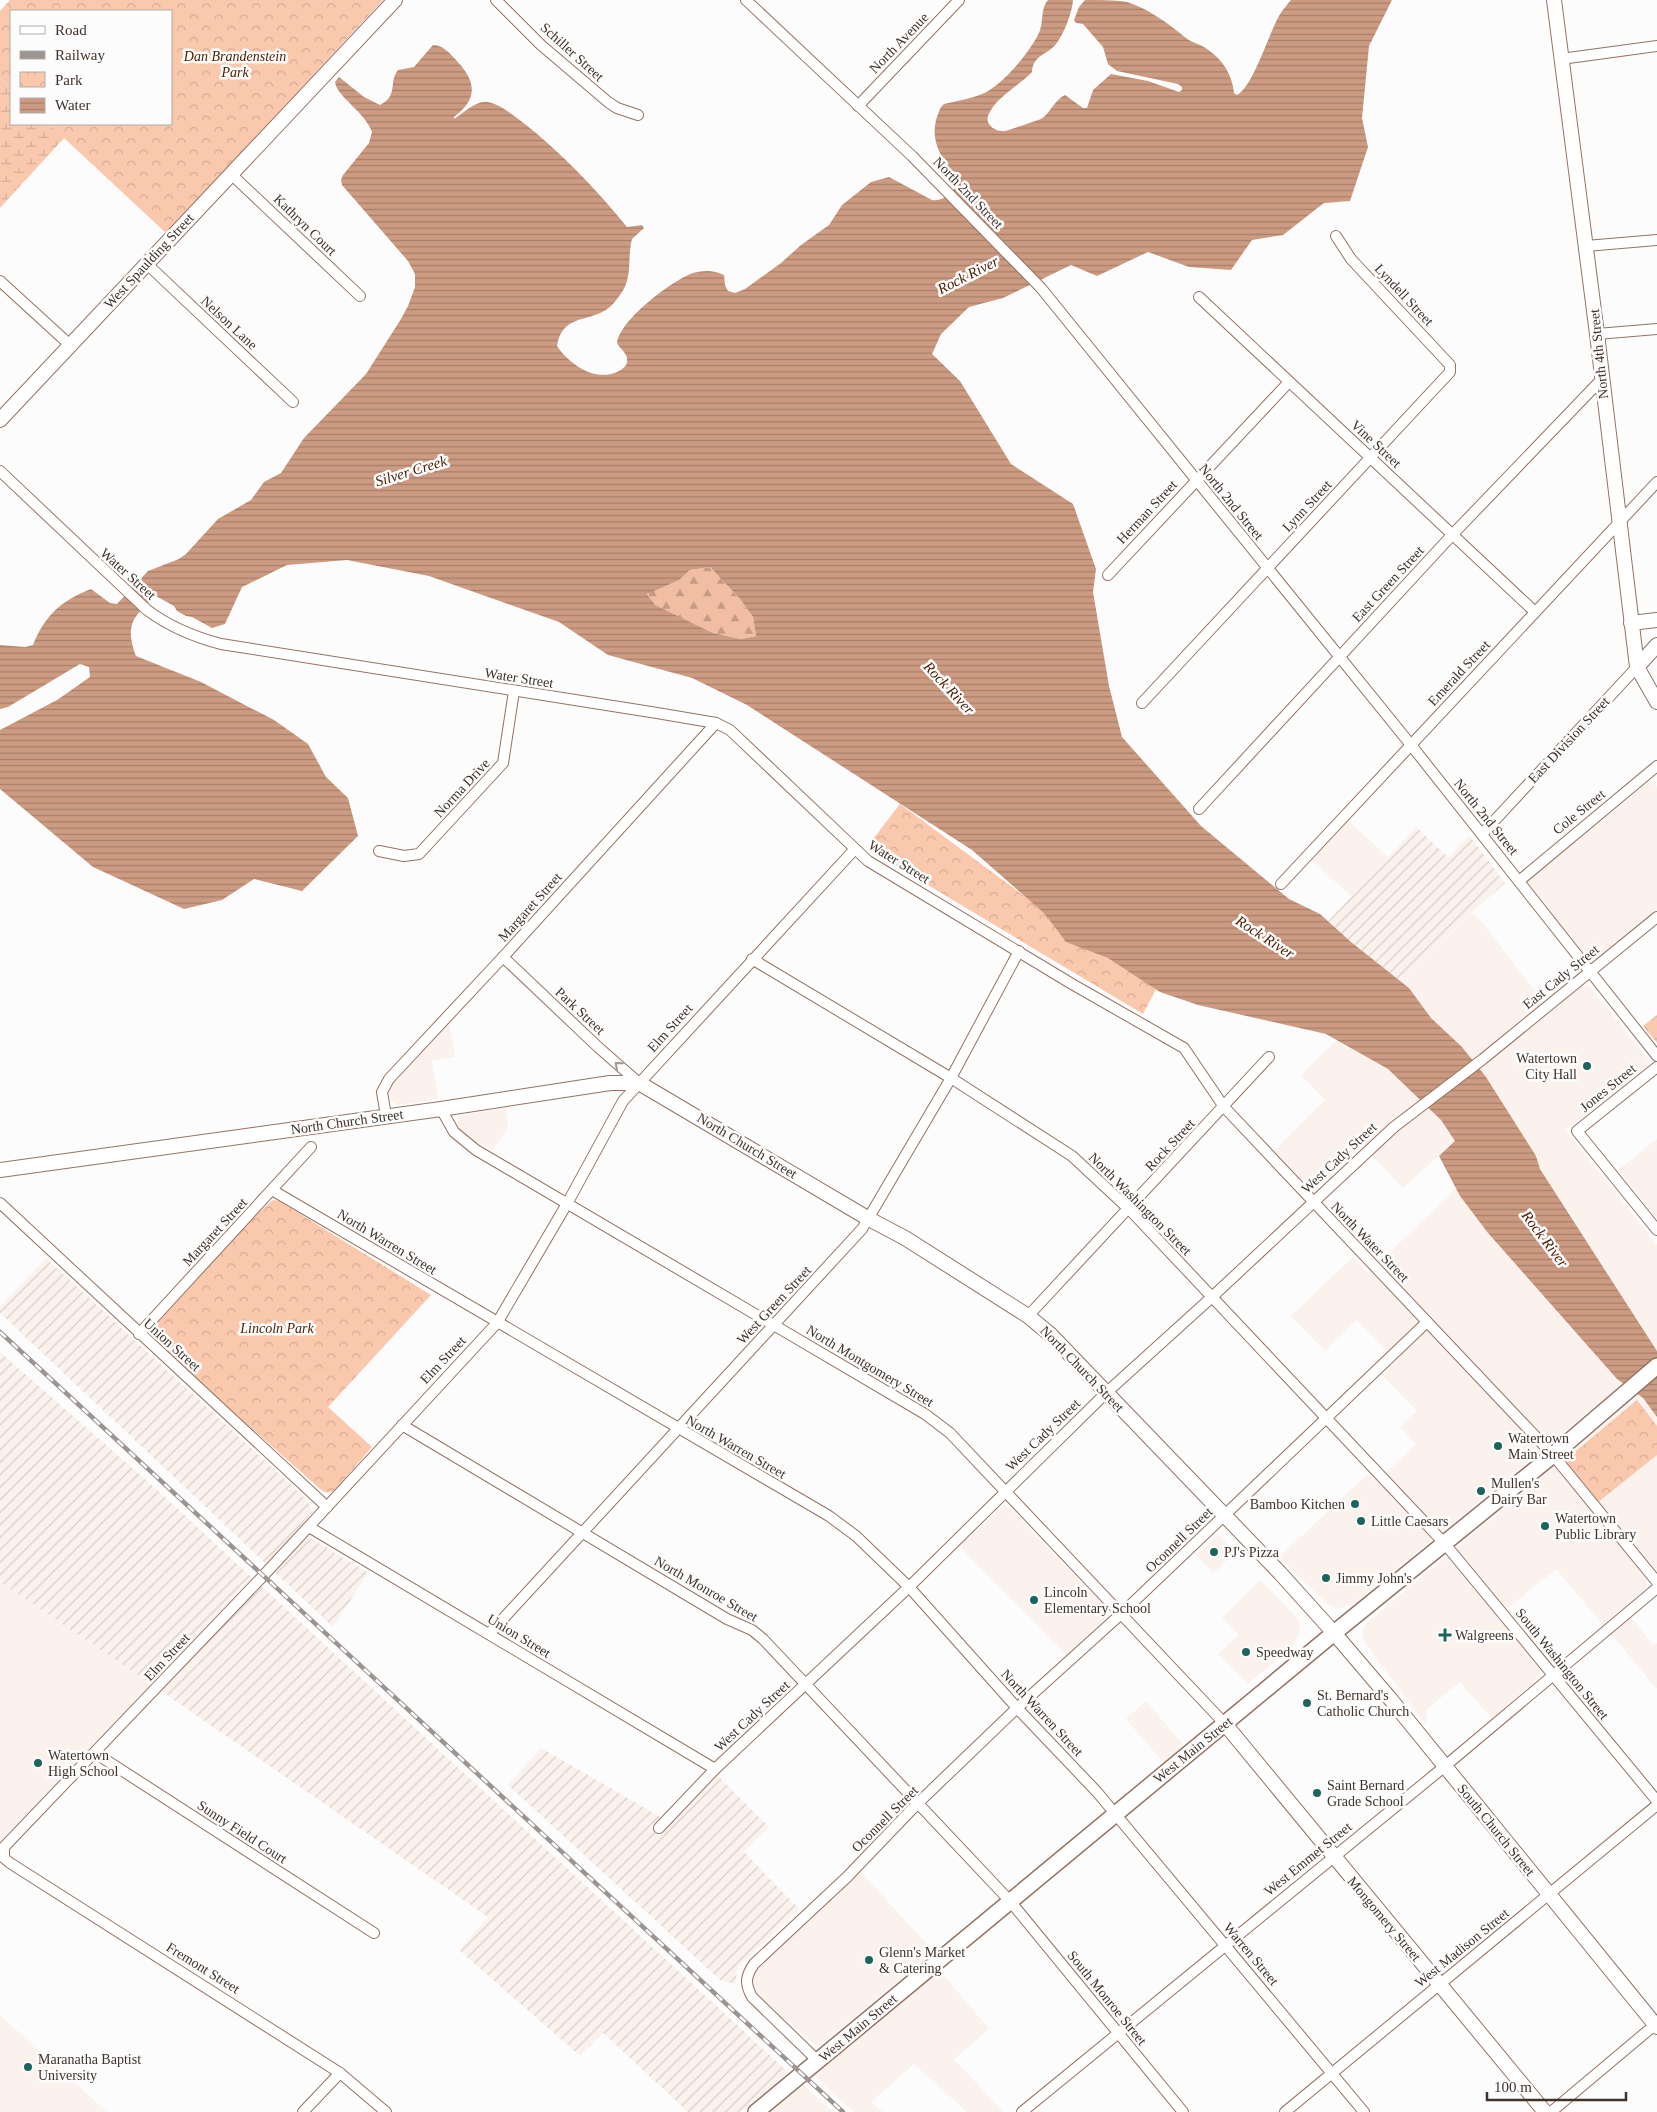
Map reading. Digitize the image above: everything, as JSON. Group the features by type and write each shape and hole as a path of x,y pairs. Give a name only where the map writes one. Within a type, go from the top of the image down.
{"main road":[{"name":"West Spaulding Street","path":"0,420 395,0"},
{"name":"North 4th Street","path":"1554,0 1637,668 1657,702"},
{"path":"1631,623 1657,620"},
{"name":"East Division Street","path":"1637,668 1657,645"},
{"name":"North Church Street","path":"0,1170 441,1109 610,1083 639,1083 869,1219 905,1238 1028,1316 1051,1335 1334,1633"},
{"name":"West Main Street","path":"756,2112 1334,1633 1553,1455 1657,1366"},
{"name":"South Church Street","path":"1334,1633 1392,1701 1656,2025"},
{"name":"Mongomery Street","path":"1225,1724 1545,2112"}],"street":[{"name":"Schiller Street","path":"496,0 541,44 608,102 617,108 638,115"},
{"name":"North 2nd Street","path":"746,0 941,186 1041,288 1411,745 1657,1056"},
{"name":"North Avenue","path":"858,106 959,0"},
{"path":"1561,59 1657,46"},
{"name":"Kathryn Court","path":"231,174 360,296"},
{"name":"Lyndell Street","path":"1336,236 1351,259 1450,365 1450,372"},
{"path":"1586,246 1657,240"},
{"name":"Nelson Lane","path":"146,264 293,402"},
{"path":"0,281 70,345"},
{"name":"Vine Street","path":"1199,297 1535,612"},
{"path":"1597,334 1657,329"},
{"name":"Lynn Street","path":"1142,703 1450,372"},
{"name":"East Green Street","path":"1199,809 1453,534 1601,380"},
{"name":"Herman Street","path":"1108,575 1290,382"},
{"name":"Water Street","path":"0,471 123,590 159,619 185,633 221,644 716,723 723,726 738,737 854,850 868,861 1019,952"},
{"name":"Emerald Street","path":"1281,884 1618,522 1655,487"},
{"name":"East Division Street","path":"1482,834 1637,668"},
{"name":"Norma Drive","path":"379,851 404,856 419,854 503,763 514,691"},
{"name":"Margaret Street","path":"386,1116 382,1092 389,1079 503,958 716,723"},
{"name":"Cole Street","path":"1518,881 1657,766"},
{"name":"Elm Street","path":"3,1853 10,1841 309,1527 497,1323 568,1202 623,1101 854,850"},
{"name":"East Cady Street","path":"1483,1059 1657,917"},
{"name":"West Green Street","path":"489,1634 862,1229 950,1078 1019,952"},
{"name":"North Water Street","path":"1019,952 1184,1048 1224,1107 1553,1455 1657,1582"},
{"name":"Park Street","path":"503,958 639,1083"},
{"name":"North Washington Street","path":"752,959 950,1078 1072,1156 1129,1209 1445,1544"},
{"name":"Rock Street","path":"1028,1316 1224,1107 1268,1057"},
{"name":"West Cady Street","path":"660,1828 715,1769 909,1587 1106,1393 1394,1127 1483,1059"},
{"name":"Jones Street","path":"1653,1218 1577,1131 1657,1067"},
{"name":"North Montgomery Street","path":"441,1109 449,1125 466,1143 925,1414 944,1428 1225,1724"},
{"name":"Margaret Street","path":"139,1334 311,1147"},
{"name":"North Warren Street","path":"272,1190 828,1516 856,1536 909,1587 1017,1708 1116,1814"},
{"name":"Union Street","path":"0,1203 139,1334 327,1506"},
{"path":"1653,1218 1657,1230"},
{"name":"Oconnell Street","path":"818,2061 752,1997 747,1987 746,1978 754,1964 847,1877 917,1804 1017,1708 1121,1614 1427,1322"},
{"name":"North Monroe Street","path":"402,1425 727,1619 752,1630 807,1683 917,1804 1010,1902"},
{"name":"Union Street","path":"309,1527 715,1769"},
{"name":"South Washington Street","path":"1445,1544 1657,1801"},
{"name":"West Emmet Street","path":"1022,2112 1444,1766 1657,1588"},
{"name":"Sunny Field Court","path":"95,1753 374,1933"},
{"name":"West Madison Street","path":"1285,2112 1657,1805"},
{"name":"Warren Street","path":"1116,1814 1364,2112"},
{"name":"Fremont Street","path":"3,1853 4,1858 10,1863 340,2073 386,2112"},
{"name":"South Monroe Street","path":"1010,1902 1183,2112"},
{"path":"1551,2112 1656,2025"},
{"path":"304,2112 340,2073"}],"shaded area":[{"path":"1651,780 1657,788 1657,909 1595,959 1588,959 1529,887 1529,880"},
{"path":"1347,820 1388,857 1351,896 1310,859"},
{"path":"1416,827 1449,858 1469,835 1505,883 1463,920 1403,983 1351,942 1328,921"},
{"path":"1471,913 1480,920 1550,1010 1581,986 1588,985 1649,1060 1647,1066 1565,1130 1657,1245 1657,1351 1540,1169 1536,1156 1486,1077 1462,1047 1431,1018 1409,988 1403,983"},
{"path":"449,1022 455,1057 432,1061 438,1099 399,1105 392,1102 388,1094 393,1082"},
{"path":"1337,1040 1388,1069 1441,1120 1455,1141 1403,1188 1362,1145 1315,1189 1311,1190 1274,1151 1325,1100 1301,1075"},
{"path":"506,1108 508,1128 492,1150 469,1137 458,1128 459,1117 466,1114"},
{"path":"1657,1139 1657,1219 1618,1170"},
{"path":"1456,1189 1488,1233 1617,1379 1624,1383 1353,1604 1336,1609 1325,1602 1279,1557 1368,1474 1376,1482 1416,1444 1400,1427 1417,1411 1382,1375 1397,1361 1357,1320 1325,1351 1291,1316 1353,1257 1368,1273"},
{"path":"46,1258 307,1500 312,1512 297,1530 368,1573 333,1627 0,1313 0,1307"},
{"path":"0,1352 155,1488 788,2072 740,2112 688,2112 603,2033 580,2056 459,1950 488,1917 0,1582"},
{"path":"1638,1394 1657,1417 1657,1571 1646,1579 1646,1588 1603,1625 1556,1569 1497,1617 1542,1670 1539,1677 1492,1719 1460,1682 1427,1709 1426,1725 1365,1643 1362,1634 1366,1624"},
{"path":"1004,1505 1013,1511 1107,1610 1107,1617 1066,1655 959,1546"},
{"path":"1217,1536 1220,1536 1234,1552 1214,1573 1196,1555"},
{"path":"1260,1580 1298,1619 1300,1631 1294,1644 1248,1684 1218,1654 1239,1635 1222,1618"},
{"name":"Watertown High School","path":"0,1582 151,1684 0,1842"},
{"path":"1631,1617 1653,1645 1657,1643 1657,1689 1611,1634"},
{"path":"1146,1701 1184,1746 1164,1763 1126,1719"},
{"path":"541,1748 671,1823 717,1775 769,1827 744,1852 799,1909 738,1967 735,1984 720,1980 508,1785"},
{"path":"860,1871 934,1952 817,2047 752,1989 751,1973"},
{"path":"940,1971 989,2029 954,2059 1003,2112 967,2112 914,2064 871,2102 883,2112 854,2112 814,2075"},
{"name":"Maranatha Baptist University","path":"0,2015 3,2018 107,2112 0,2112"},
{"path":"804,2085 833,2112 770,2112"}],"green space":[{"name":"Dan Brandenstein Park","path":"10,0 383,0 166,233 50,125 172,125 172,10 10,10 10,88 0,78 0,11"},
{"path":"0,78 10,88 10,125 50,125 64,138 0,208"},
{"path":"710,567 740,599 753,617 756,636 741,639 713,633 654,605 647,593 678,580 690,570"},
{"path":"900,804 1046,912 1156,989 1143,1014 876,854 870,843"},
{"path":"1657,1015 1657,1043 1643,1026"},
{"name":"Lincoln Park","path":"273,1200 279,1201 431,1295 328,1407 372,1447 334,1491 324,1491 319,1488 153,1341 150,1335 150,1329 257,1214"},
{"path":"1637,1400 1657,1426 1657,1455 1597,1503 1563,1462"}],"water":[{"path":"1048,0 1073,0 1067,23 1056,44 1035,62 1032,72 1027,77 1002,97 991,109 987,119 988,122 998,130 1006,131 1041,119 1065,95 1083,108 1087,108 1093,90 1111,74 1148,81 1179,92 1182,90 1182,87 1178,84 1117,71 1108,64 1103,47 1083,24 1076,23 1074,20 1079,7 1085,0 1127,2 1158,17 1188,40 1205,47 1213,53 1226,68 1234,93 1237,95 1249,82 1279,16 1291,0 1392,0 1369,46 1362,118 1368,147 1350,201 1324,203 1283,235 1252,240 1231,270 1189,267 1148,252 1097,276 1071,265 1003,298 969,307 941,334 932,354 960,381 1011,464 1073,504 1096,569 1093,592 1109,686 1122,737 1201,826 1289,899 1320,914 1351,942 1409,988 1431,1018 1462,1047 1486,1077 1536,1156 1540,1169 1657,1351 1657,1417 1643,1398 1617,1379 1488,1233 1460,1196 1439,1156 1455,1141 1441,1120 1388,1069 1326,1034 1198,1005 1160,992 1108,958 1066,942 1045,914 972,850 747,705 692,678 608,655 559,622 429,576 347,560 287,565 242,587 225,624 212,628 177,611 174,606 156,596 142,609 131,628 136,656 201,682 274,720 308,744 326,777 348,798 358,836 302,891 254,879 222,900 184,909 93,867 0,789 0,730 57,700 90,677 89,667 80,664 8,707 0,709 0,645 25,647 33,645 43,625 55,610 91,589 110,603 117,604 148,571 179,559 186,554 218,519 251,500 264,482 281,473 304,438 366,374 408,306 415,287 415,274 408,261 342,185 343,175 369,143 372,132 364,118 337,88 335,82 339,77 364,97 380,105 389,97 398,70 414,67 433,45 436,45 450,54 462,66 472,88 468,103 454,119 479,103 488,102 501,107 514,115 564,158 603,198 627,227 642,225 644,228 632,239 628,279 614,303 607,310 575,321 569,325 560,336 557,346 576,365 584,370 601,375 621,370 627,363 626,355 617,343 627,323 648,302 684,277 697,272 713,271 724,275 728,291 735,293 745,289 829,225 842,205 871,182 889,177 932,200 941,199 950,194 956,186 956,177 939,151 935,137 935,123 941,107 944,104 982,94 1006,77 1035,41 1039,33","holes":["710,567 740,599 753,617 756,636 741,639 713,633 655,605 647,594 679,580 690,570"]}],"railway":[{"path":"0,1332 843,2112"}],"place":[{"name":"Watertown City Hall","path":"1587,1066"},
{"name":"Watertown Main Street","path":"1498,1446"},
{"name":"Mullen's Dairy Bar","path":"1481,1491"},
{"name":"Bamboo Kitchen","path":"1355,1504"},
{"name":"Little Caesars","path":"1361,1521"},
{"name":"Watertown Public Library","path":"1545,1526"},
{"name":"PJ's Pizza","path":"1214,1552"},
{"name":"Jimmy John's","path":"1326,1578"},
{"name":"Lincoln Elementary School","path":"1034,1600"},
{"name":"Walgreens","path":"1445,1635"},
{"name":"Speedway","path":"1246,1652"},
{"name":"St. Bernard's Catholic Church","path":"1307,1703"},
{"name":"Watertown High School","path":"38,1763"},
{"name":"Saint Bernard Grade School","path":"1317,1793"},
{"name":"Glenn's Market & Catering","path":"869,1960"},
{"name":"Maranatha Baptist University","path":"28,2067"}],"water label":[{"name":"Rock River","path":"968,275"},
{"name":"Silver Creek","path":"411,471"},
{"name":"Rock River","path":"949,688"},
{"name":"Rock River","path":"1265,937"},
{"name":"Rock River","path":"1545,1239"}]}
